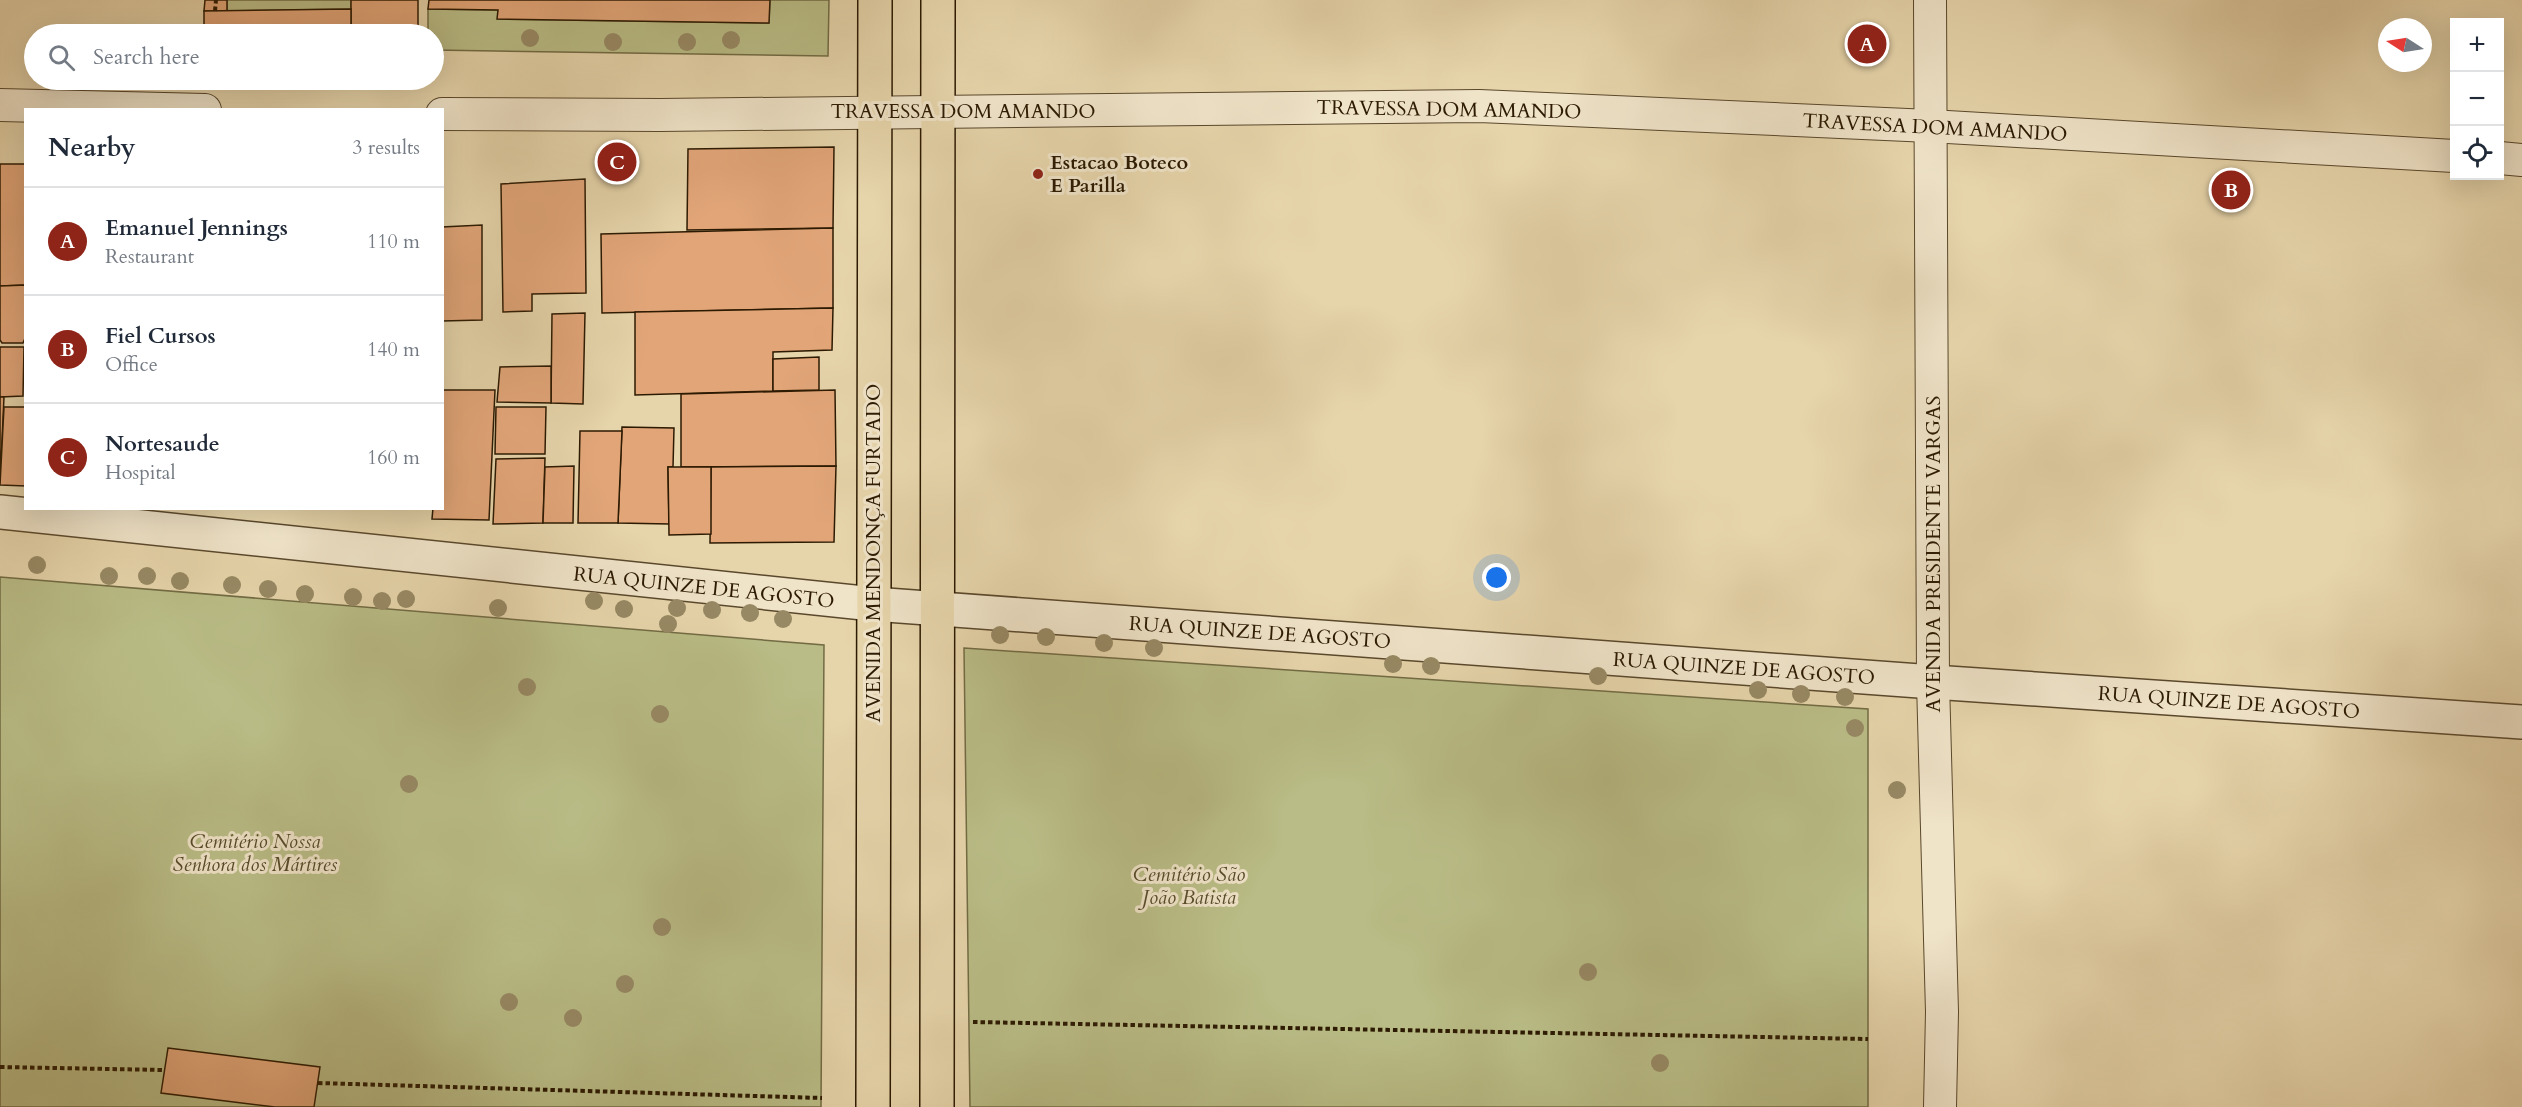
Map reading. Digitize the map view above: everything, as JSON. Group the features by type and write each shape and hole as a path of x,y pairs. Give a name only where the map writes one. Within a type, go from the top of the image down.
{"main road":[{"name":"AVENIDA MENDONÇA FURTADO","path":"873,1107 875,0"},
{"path":"937,1107 938,0"}],"street":[{"name":"AVENIDA PRESIDENTE VARGAS","path":"1930,0 1933,682 1942,1012 1940,1107"},
{"path":"0,105 123,108"},
{"name":"TRAVESSA DOM AMANDO","path":"444,114 660,115 1479,106 1930,126 2450,156"},
{"path":"2504,158 2522,160"},
{"name":"RUA QUINZE DE AGOSTO","path":"0,512 873,604 1933,682 2522,722"}],"path":[{"path":"215,11 216,0"},
{"path":"937,1026 969,1022 1868,1039"},
{"path":"0,1067 164,1070"},
{"path":"318,1083 822,1098"}],"green space":[{"path":"227,0 351,0 351,9 227,11"},
{"path":"770,0 829,0 828,56 444,50 444,24 428,24 428,9 498,10 498,19 769,23"},
{"name":"Cemitério Nossa Senhora dos Mártires","path":"0,577 824,645 821,1107 0,1107"},
{"name":"Cemitério São João Batista","path":"964,648 1868,709 1868,1107 970,1107"}],"building":[{"path":"205,0 227,0 227,11 204,11"},
{"path":"351,0 418,0 418,24 351,24"},
{"path":"429,0 770,0 769,23 497,19 498,10 428,9"},
{"path":"351,9 351,24 204,24 204,11"},
{"path":"834,147 833,228 687,230 688,149"},
{"path":"0,164 24,164 24,285 0,286"},
{"path":"585,179 586,293 532,294 532,311 503,312 501,184"},
{"path":"482,225 482,320 444,321 444,227"},
{"path":"833,228 833,308 602,313 601,234"},
{"path":"24,285 23,343 2,343 0,340 0,286"},
{"path":"833,308 832,350 773,352 773,391 635,395 635,312"},
{"path":"585,313 583,404 551,403 552,314"},
{"path":"0,347 24,347 23,396 0,397"},
{"path":"819,357 819,390 773,391 773,359"},
{"path":"551,366 551,403 497,402 500,367"},
{"path":"444,390 495,390 489,520 432,519 433,510 444,510"},
{"path":"835,390 836,466 681,467 681,394"},
{"path":"0,397 4,397 0,485"},
{"path":"4,407 24,407 24,486 0,485"},
{"path":"496,407 546,407 545,454 495,454"},
{"path":"622,427 674,428 673,467 668,467 669,524 618,523"},
{"path":"580,431 622,431 618,523 578,523"},
{"path":"545,458 543,523 493,524 496,459"},
{"path":"574,466 573,523 543,523 545,467"},
{"path":"836,466 834,542 710,543 711,467"},
{"path":"668,467 711,467 711,534 669,535"},
{"path":"168,1048 320,1067 314,1107 275,1107 161,1093"}],"place":[{"name":"Emanuel Jennings","path":"1867,44"},
{"name":"Nortesaude","path":"617,162"},
{"name":"Estacao Boteco E Parilla","path":"1038,174"},
{"name":"Fiel Cursos","path":"2231,190"}]}
